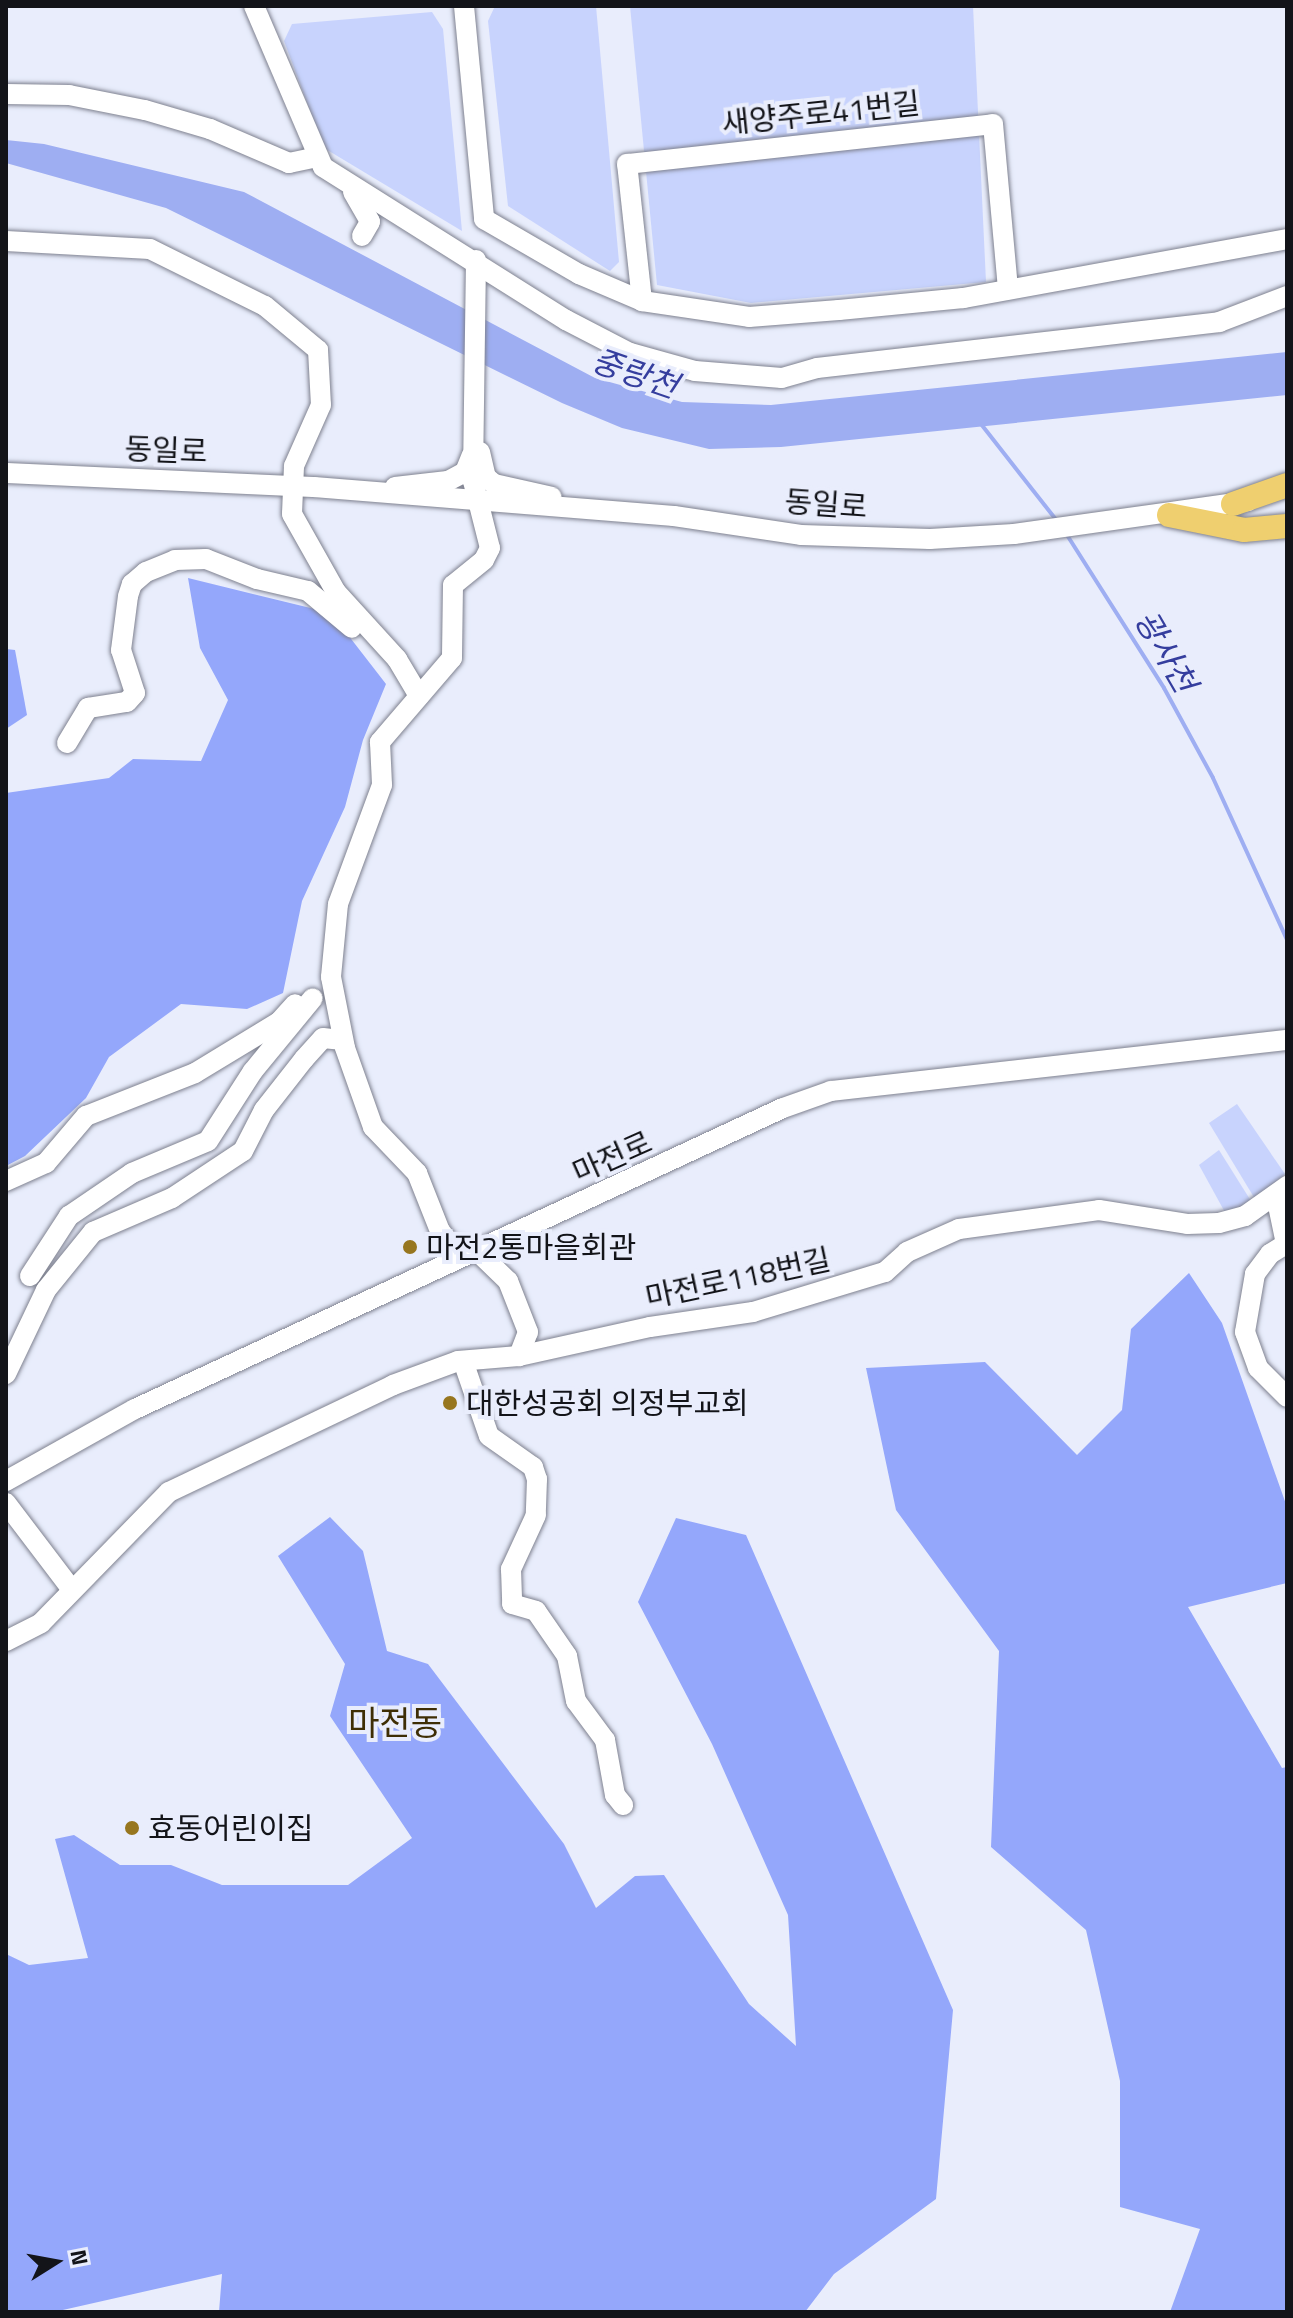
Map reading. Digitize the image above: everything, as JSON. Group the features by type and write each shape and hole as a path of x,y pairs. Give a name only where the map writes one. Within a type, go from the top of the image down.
{"main road":[{"path":"1233,504 1287,485"},
{"path":"1169,515 1244,530 1287,526"}],"street":[{"path":"254,6 317,157 351,188 476,268 630,353 695,371 767,377 1287,312"},
{"path":"464,6 484,219 579,274 642,301 749,317 963,298 1284,241"},
{"path":"6,94 69,95 145,110 210,129 289,163 317,157"},
{"name":"새양주로41번길","path":"642,301 627,164 993,124 1008,289"},
{"path":"351,188 370,222 362,236"},
{"path":"6,241 150,249 296,327 318,350 321,405 294,466 292,514 336,592 397,659 419,696"},
{"path":"476,268 476,501 486,521 490,548 484,560 453,585 452,658 380,742 382,785 334,924 323,995 343,1040 373,1127 417,1173 440,1231 450,1244 476,1250 508,1281 518,1299 528,1332 519,1356"},
{"path":"1227,319 1287,296"},
{"path":"363,492 448,481 465,472 477,439"},
{"path":"477,439 486,477 494,484 599,510"},
{"name":"동일로","path":"6,473 292,486 599,510 801,535 930,539 1014,534 1169,515 1287,494"},
{"path":"67,743 88,708 127,702 135,693 121,650 128,596 132,584 146,572 175,560 206,559 257,579 308,591 359,638 397,659"},
{"path":"6,1181 46,1163 86,1116 195,1073 279,1022 296,1003 323,995"},
{"path":"30,1276 69,1216 132,1173 208,1141 253,1071 323,995"},
{"path":"6,1374 46,1290 93,1232 172,1198 243,1151 264,1110 304,1059 323,1038 343,1040"},
{"name":"마전로","path":"6,1481 135,1409 476,1250 831,1091 1284,1047"},
{"path":"1281,1191 1286,1244 1270,1254 1255,1274 1245,1332 1258,1368 1287,1397"},
{"name":"마전로118번길","path":"6,1641 41,1623 177,1487 393,1385 463,1361 519,1356 650,1327 753,1312 835,1291 885,1272 907,1252 959,1229 1099,1210 1187,1224 1219,1223 1245,1216 1281,1191"},
{"path":"463,1361 489,1436 533,1467 537,1479 536,1515 511,1569 512,1604 536,1611 567,1656 576,1701 605,1740 615,1795 623,1805"},
{"path":"6,1503 72,1590"}],"shaded area":[{"path":"495,6 596,6 619,262 610,271 508,206 488,21"},
{"path":"630,6 973,6 986,282 751,303 657,285"},
{"path":"432,12 443,29 462,231 324,148 284,41 292,24"},
{"path":"6,140 44,144 244,192 595,378 682,402 771,405 1287,352 1287,395 781,447 709,449 622,428 562,403 166,208 6,163"},
{"path":"188,578 331,613 386,684 363,740 345,807 302,901 283,993 247,1009 181,1004 109,1057 86,1098 25,1156 6,1166 6,793 109,778 133,759 201,761 228,700 200,648"},
{"path":"6,649 15,650 27,715 6,729"},
{"path":"1237,1104 1285,1174 1255,1199 1209,1123"},
{"path":"1219,1150 1251,1201 1227,1216 1199,1165"},
{"path":"1189,1273 1222,1323 1287,1507 1287,1583 1188,1607 1282,1768 1287,1767 1287,2312 1170,2312 1200,2229 1120,2207 1120,2081 1086,1930 991,1847 999,1651 896,1510 866,1368 985,1362 1077,1455 1122,1410 1131,1329"},
{"path":"330,1517 363,1551 387,1651 428,1664 564,1844 596,1908 635,1876 664,1875 749,2004 796,2046 788,1915 712,1744 638,1602 676,1518 746,1535 953,2010 936,2199 834,2274 805,2312 219,2312 222,2274 54,2312 6,2312 6,1954 29,1965 88,1958 55,1839 74,1835 120,1865 171,1865 222,1885 348,1885 412,1838 330,1716 345,1664 278,1556"}],"waterway":[{"name":"광사천","path":"981,424 1057,521"},
{"name":"광사천","path":"1067,535 1164,688 1213,778 1287,940"}],"place":[{"name":"마전2통마을회관","path":"410,1247"},
{"name":"대한성공회 의정부교회","path":"450,1403"},
{"name":"효동어린이집","path":"132,1828"}],"district":[{"name":"마전동","path":"395,1723"}],"water label":[{"name":"중랑천","path":"635,373"}]}
